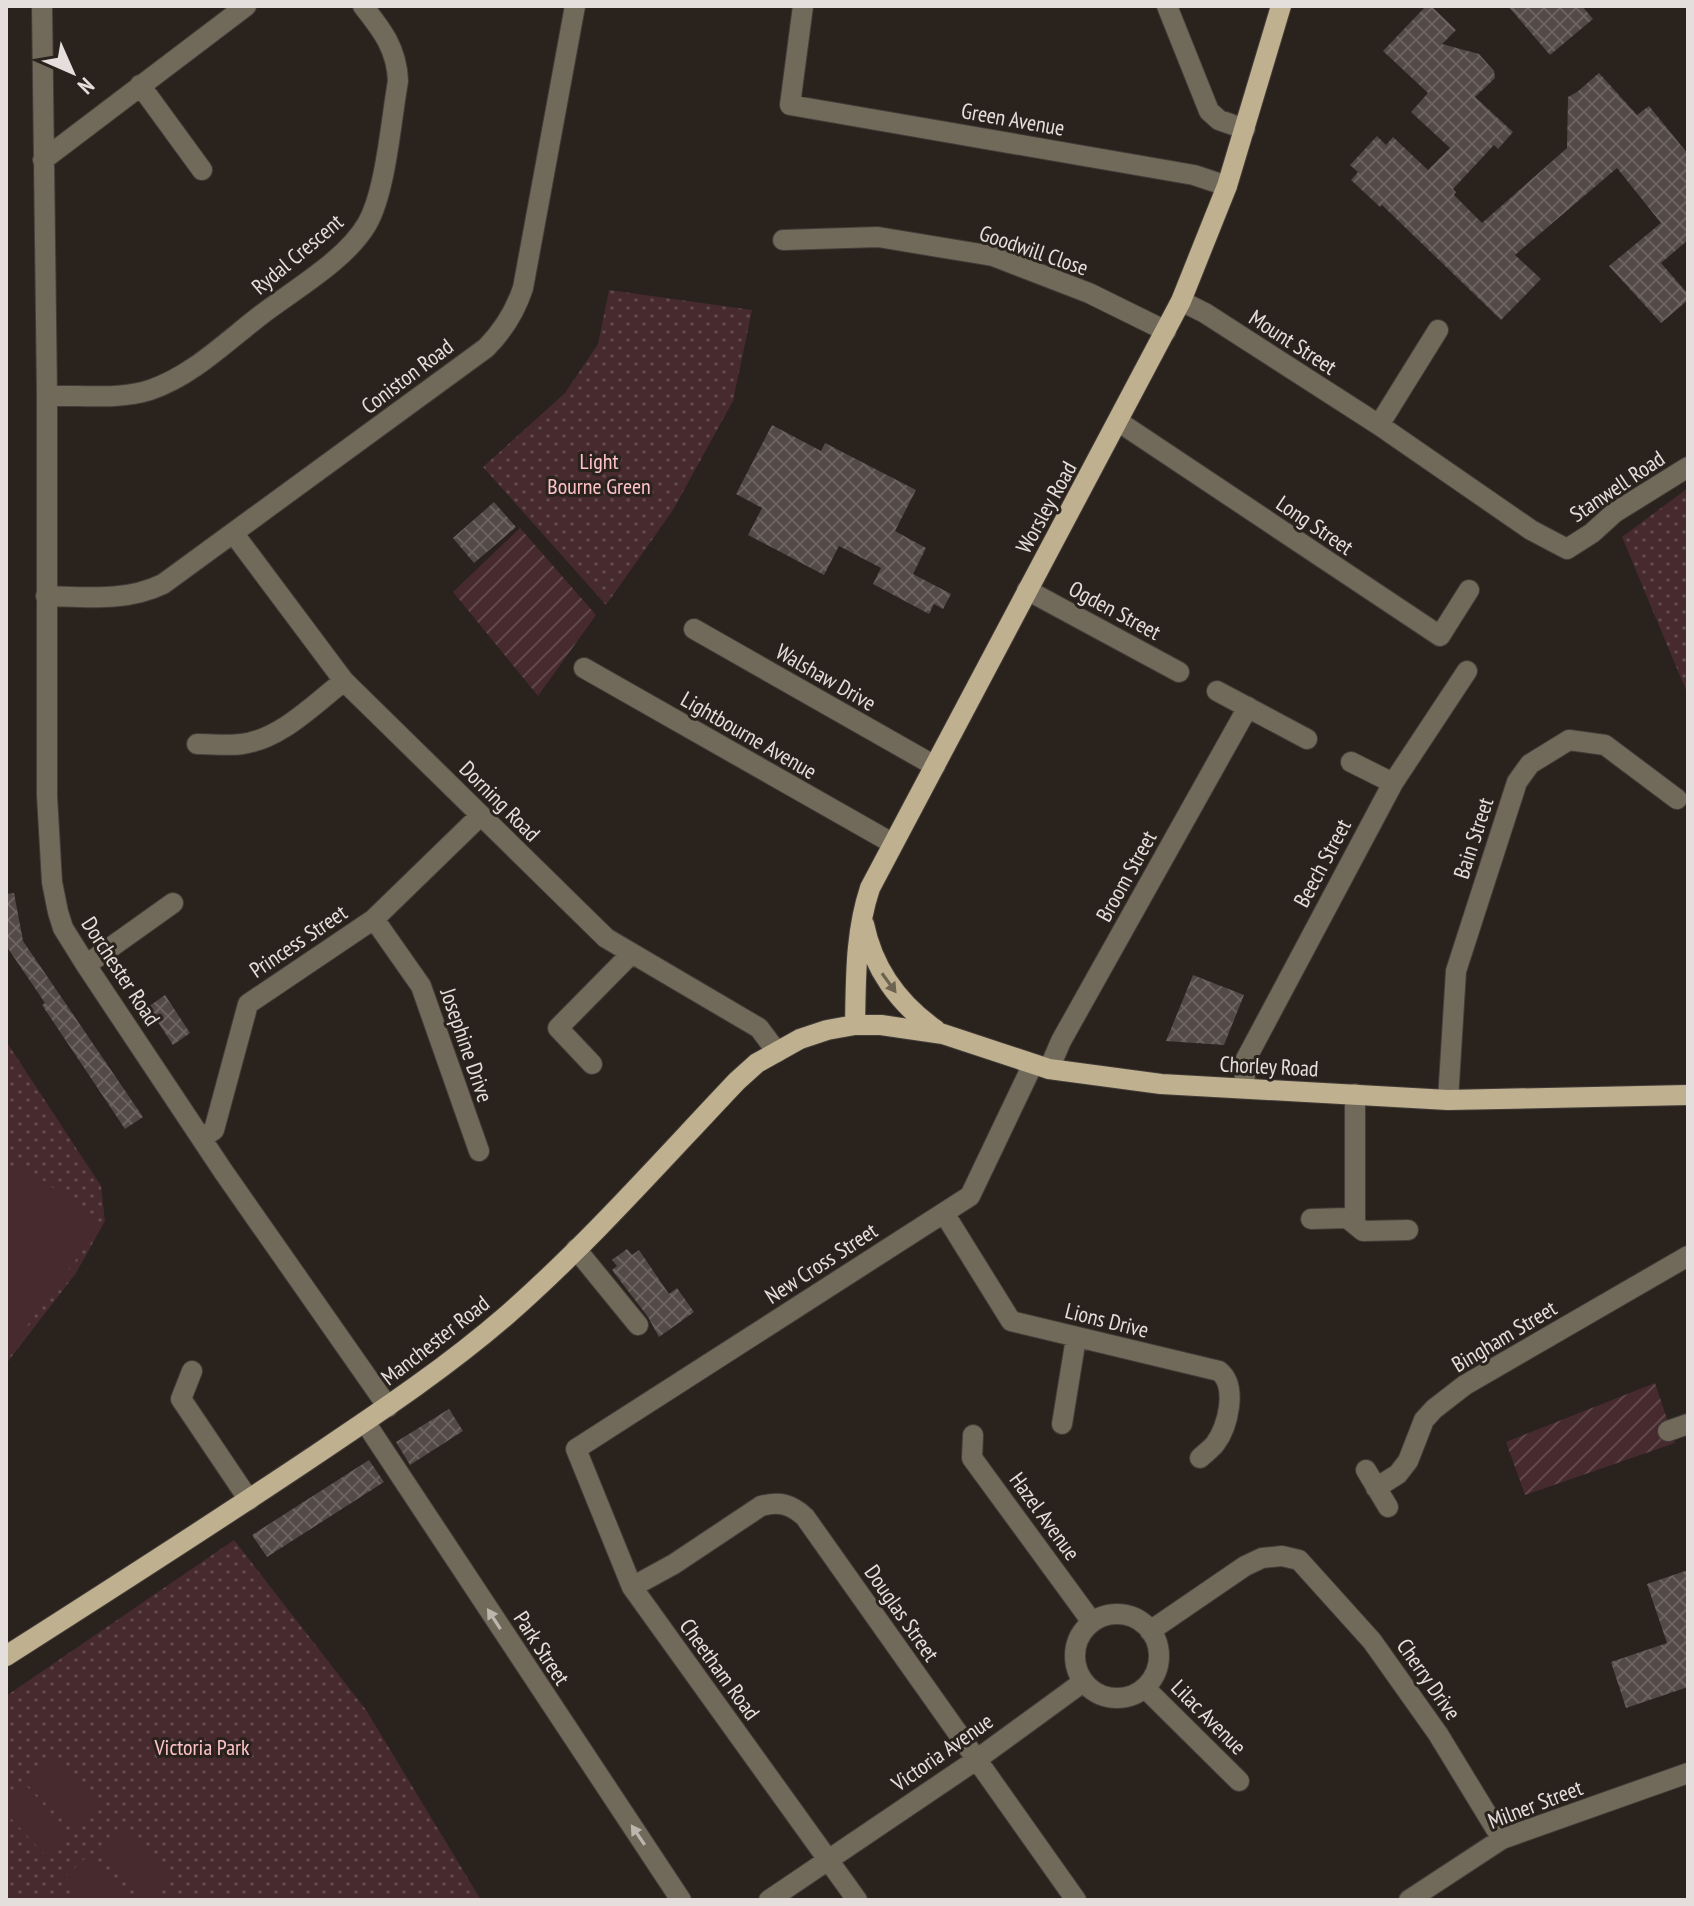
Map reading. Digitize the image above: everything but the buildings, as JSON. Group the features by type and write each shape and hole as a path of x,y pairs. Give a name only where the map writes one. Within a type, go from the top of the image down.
{"main road":[{"name":"Worsley Road","path":"855,1025 861,914 870,888 1181,301 1227,186 1281,6"},
{"path":"861,914 873,955 887,980 912,1011 943,1034"},
{"name":"Chorley Road","path":"855,1025 881,1025 943,1034 1041,1066 1161,1084 1448,1100 1688,1095"},
{"name":"Manchester Road","path":"6,1656 388,1407 508,1315 757,1063 827,1030 855,1025"}],"street":[{"name":"Dorchester Road","path":"42,6 47,396 47,796 52,882 63,928 202,1138 388,1407"},
{"path":"43,160 246,6"},
{"name":"Rydal Crescent","path":"47,396 130,394 164,384 193,366 335,259 359,236 380,191 398,81 398,68 391,45 363,6"},
{"name":"Coniston Road","path":"46,596 118,597 149,590 176,575 486,348 509,320 523,288 575,6"},
{"name":"Green Avenue","path":"803,6 790,105 1194,175 1227,186"},
{"path":"1167,6 1209,111 1219,120 1245,129"},
{"path":"140,85 202,170"},
{"name":"Goodwill Close","path":"783,240 878,237 993,256 1089,293 1166,331"},
{"name":"Mount Street","path":"1181,301 1205,313 1379,425 1531,530"},
{"path":"1379,425 1438,330"},
{"name":"Long Street","path":"1119,422 1440,636 1469,590"},
{"name":"Stanwell Road","path":"1531,530 1567,549 1592,533 1614,513 1688,467"},
{"name":"Dorning Road","path":"234,534 344,681 606,938 759,1028 777,1052"},
{"name":"Ogden Street","path":"1027,590 1179,672"},
{"name":"Walshaw Drive","path":"694,629 935,766"},
{"name":"Lightbourne Avenue","path":"584,668 892,843"},
{"name":"Beech Street","path":"1244,1088 1246,1059 1393,783 1467,671"},
{"path":"197,744 241,745 259,740 274,733 344,681"},
{"path":"1217,691 1307,739"},
{"name":"Broom Street","path":"1041,1066 1061,1041 1248,707"},
{"name":"Bain Street","path":"1448,1100 1456,971 1517,782 1530,764 1569,740 1605,745 1677,799"},
{"path":"1351,762 1393,783"},
{"name":"Princess Street","path":"202,1138 214,1130 248,1004 374,919 480,816"},
{"path":"86,965 173,903"},
{"name":"Josephine Drive","path":"374,919 421,986 479,1151"},
{"path":"592,1064 558,1028 631,954"},
{"name":"New Cross Street","path":"576,1449 970,1196 1041,1066"},
{"path":"1355,1094 1355,1222"},
{"name":"Lions Drive","path":"944,1213 1011,1321 1219,1371 1226,1376 1229,1405 1221,1434 1200,1458"},
{"path":"1311,1219 1347,1218 1363,1231 1408,1230"},
{"path":"576,1249 638,1325"},
{"name":"Bingham Street","path":"1388,1507 1371,1479 1398,1474 1408,1461 1424,1420 1434,1409 1458,1391 1688,1256"},
{"path":"1062,1424 1076,1338"},
{"path":"192,1371 181,1399 249,1500"},
{"name":"Park Street","path":"365,1422 681,1900"},
{"name":"Hazel Avenue","path":"973,1435 972,1458 1092,1622"},
{"name":"Cheetham Road","path":"576,1449 632,1587 857,1900"},
{"name":"Douglas Street","path":"632,1587 674,1564 761,1506 784,1504 796,1509 805,1517 1076,1900"},
{"name":"Cherry Drive","path":"1150,1631 1245,1566 1262,1558 1282,1556 1299,1560 1372,1641 1438,1734 1502,1839"},
{"path":"1117,1614 1129,1616 1150,1631 1159,1654 1158,1666 1145,1688 1120,1699 1106,1697 1083,1682 1076,1670 1074,1657 1077,1643 1092,1622 1117,1614"},
{"name":"Victoria Avenue","path":"769,1900 976,1760 1083,1682"},
{"name":"Lilac Avenue","path":"1145,1688 1239,1781"},
{"name":"Milner Street","path":"1409,1900 1502,1839 1688,1773"}],"green space":[{"name":"Light Bourne Green","path":"609,290 752,310 733,401 673,510 606,605 483,467 565,393 598,344"},
{"path":"1688,488 1688,695 1622,537"},
{"path":"520,528 596,615 538,696 453,592"},
{"path":"6,1041 101,1186 105,1221 76,1273 6,1364"},
{"path":"18,1162 102,1224 9,1350 6,1348 6,1178"},
{"path":"1655,1383 1675,1443 1525,1495 1506,1442"},
{"name":"Victoria Park","path":"234,1540 366,1710 481,1900 6,1900 6,1696"},
{"path":"53,1753 101,1805 77,1828 28,1775"},
{"path":"22,1781 70,1834 46,1856 6,1813 6,1796"},
{"path":"121,1826 170,1879 146,1900 97,1849"},
{"path":"90,1854 132,1900 87,1900 65,1877"}]}
